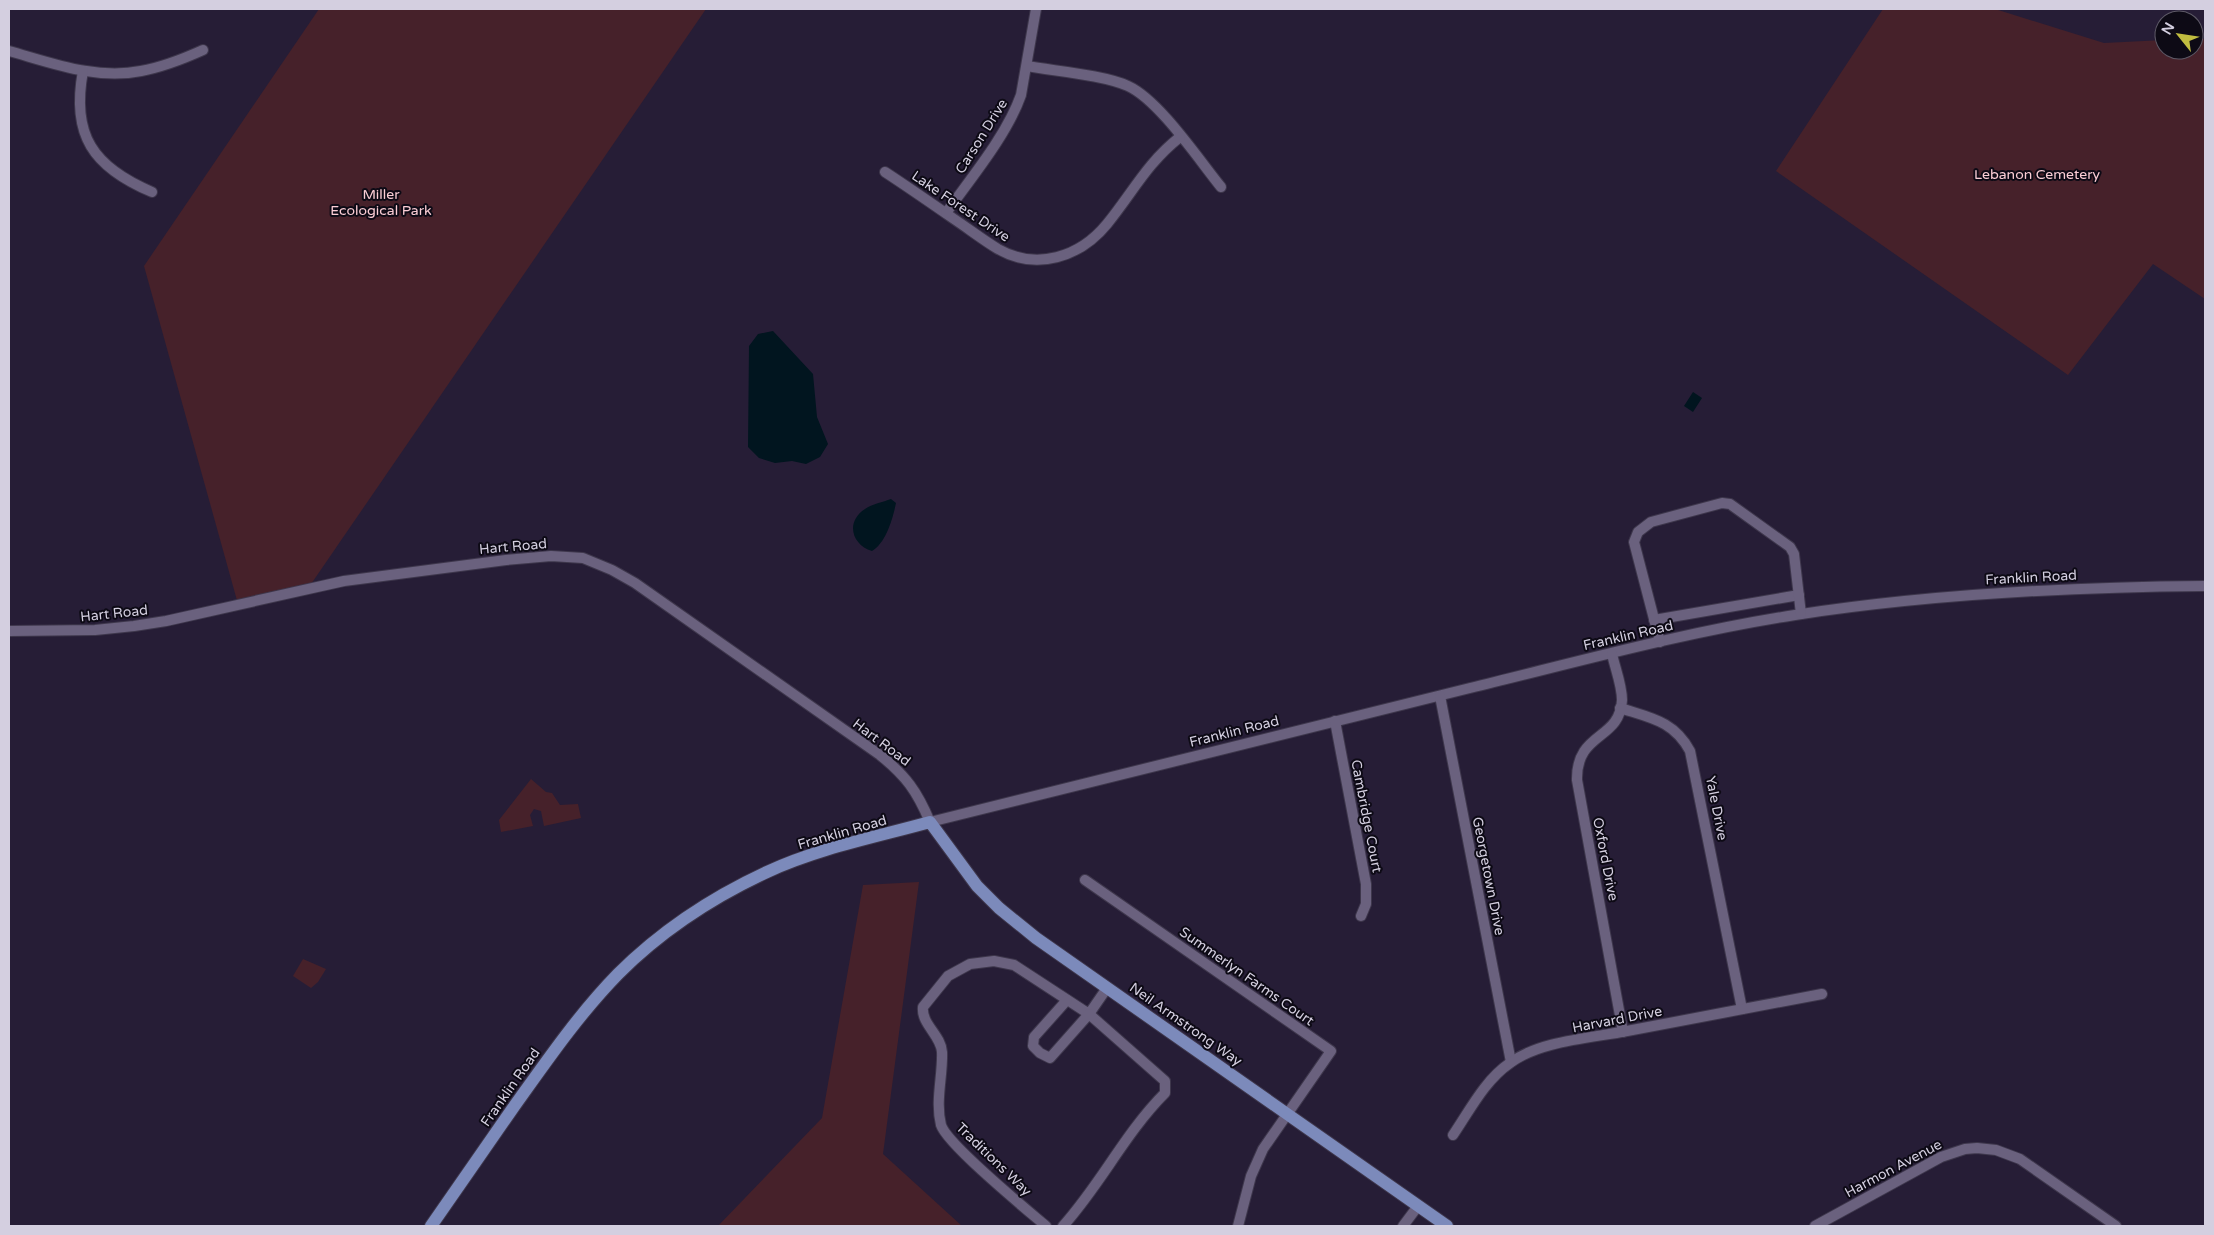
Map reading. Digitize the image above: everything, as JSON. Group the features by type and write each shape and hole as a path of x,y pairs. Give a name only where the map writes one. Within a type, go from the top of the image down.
{"main road":[{"name":"Neil Armstrong Way","path":"930,822 977,886 999,908 1036,938 1447,1226"},
{"name":"Franklin Road","path":"431,1226 572,1027 613,980 643,951 695,912 734,888 768,872 812,855 930,822"}],"street":[{"name":"Carson Drive","path":"946,213 1014,113 1021,95 1036,9"},
{"path":"9,51 83,71 109,74 160,67 203,50"},
{"path":"1027,66 1098,79 1129,87 1141,93 1222,187"},
{"path":"83,71 79,108 80,121 87,139 98,156 112,169 152,192"},
{"name":"Lake Forest Drive","path":"885,172 998,249 1010,255 1035,260 1067,256 1079,250 1094,238 1107,224 1158,155 1180,137"},
{"path":"1660,642 1634,542 1638,532 1650,522 1722,503 1730,504 1790,547 1794,554 1801,614"},
{"name":"Hart Road","path":"9,632 95,630 134,626 352,579 506,560 551,556 583,558 612,570 634,583 880,755 909,781 919,797 930,822"},
{"name":"Franklin Road","path":"930,822 1335,721 1727,627 1801,614 1926,598 1991,593 2205,586"},
{"path":"1654,620 1799,595"},
{"path":"1612,654 1621,692 1620,708"},
{"name":"Georgetown Drive","path":"1440,696 1511,1062"},
{"name":"Yale Drive","path":"1620,708 1660,721 1671,727 1684,740 1690,751 1742,1009"},
{"name":"Oxford Drive","path":"1620,708 1612,725 1583,750 1576,768 1577,787 1623,1032"},
{"name":"Cambridge Court","path":"1335,721 1366,884 1366,904 1361,916"},
{"name":"Summerlyn Farms Court","path":"1085,880 1331,1051 1286,1114"},
{"name":"Traditions Way","path":"1046,1226 956,1146 942,1127 940,1115 942,1051 939,1040 922,1012 923,1007 948,976 970,964 994,961 1014,965 1088,1014 1165,1081 1165,1093 1124,1142 1097,1184 1063,1226"},
{"path":"1067,1000 1034,1037 1033,1046 1050,1058 1108,988"},
{"name":"Harvard Drive","path":"1454,1134 1488,1084 1511,1062 1547,1047 1822,994"},
{"path":"1238,1226 1246,1193 1262,1149 1286,1114"},
{"name":"Harmon Avenue","path":"1815,1226 1941,1157 1965,1149 1978,1148 1996,1150 2020,1159 2116,1226"},
{"path":"1403,1226 1418,1206"}],"green space":[{"name":"Miller Ecological Park","path":"319,9 706,9 309,587 238,604 144,266"},
{"name":"Lebanon Cemetery","path":"1883,9 1995,9 2104,43 2154,40 2154,60 2204,60 2205,39 2205,299 2153,264 2068,375 1776,171"},
{"path":"531,779 546,792 552,793 560,805 578,804 581,818 544,826 541,811 534,809 530,815 533,826 501,832 499,820"},
{"path":"919,882 883,1154 962,1226 718,1226 822,1118 863,885"},
{"path":"303,959 326,969 318,982 311,988 293,976"}],"water":[{"path":"773,331 813,374 817,417 828,444 820,457 806,464 792,461 775,463 759,458 748,447 749,346 758,334"},
{"path":"1693,392 1702,398 1693,412 1684,406"},
{"path":"891,499 896,503 891,523 885,536 872,551 865,548 856,539 853,526 855,520 868,507"}]}
